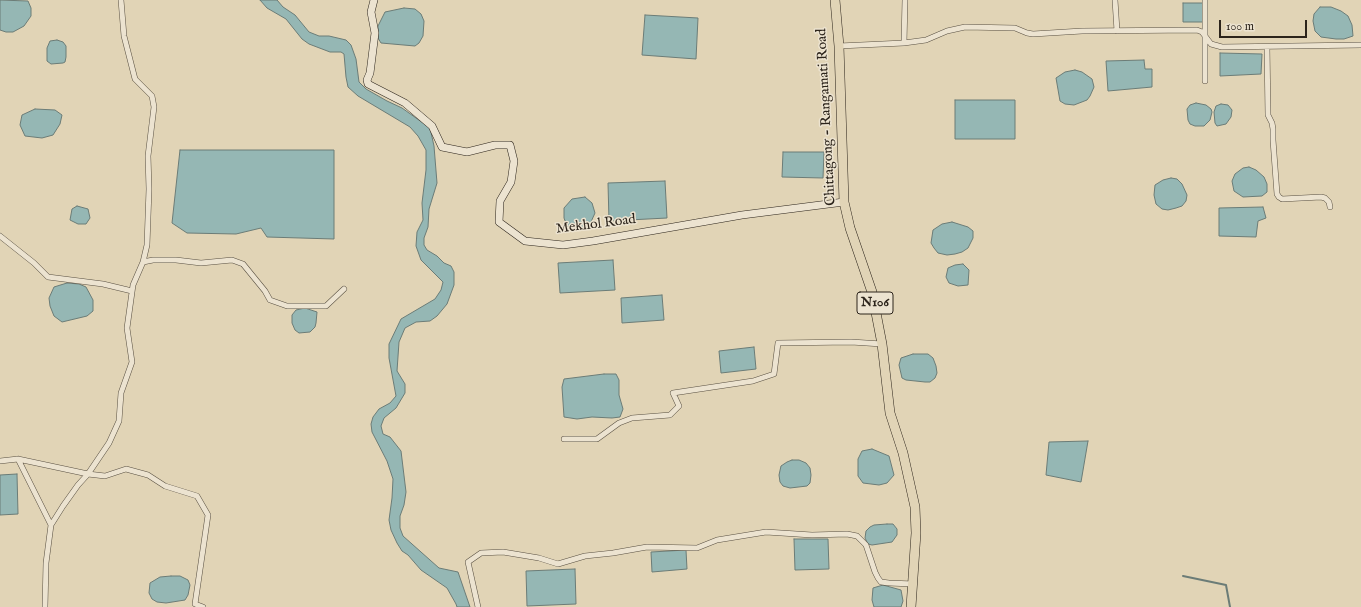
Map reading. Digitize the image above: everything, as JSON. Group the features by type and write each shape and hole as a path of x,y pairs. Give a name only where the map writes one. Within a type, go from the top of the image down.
{"highway":[{"name":"Chittagong - Rangamati Road","path":"835,0 844,202 850,228 872,292 882,344 890,413 903,453 915,507 916,533 911,607"}],"street":[{"path":"45,607 46,562 51,525 74,490 88,474 109,443 119,421 122,393 132,362 127,328 132,291 147,245 148,156 154,107 152,96 134,79 124,36 120,0"},
{"name":"Mekhol Road","path":"374,0 371,12 375,33 370,73 367,80 368,84 405,103 432,126 442,147 467,152 495,145 510,145 514,162 511,182 500,201 499,222 525,241 562,245 600,240 742,215 844,202"},
{"path":"904,43 905,0"},
{"path":"1115,0 1117,31"},
{"path":"1205,0 1205,81"},
{"path":"838,46 904,43 926,40 947,31 965,27 1015,28 1033,34 1197,30 1202,32 1211,44 1216,46 1361,45"},
{"path":"1267,46 1268,115 1274,129 1273,140 1278,198 1321,197 1325,198 1329,202 1330,207"},
{"path":"0,236 34,263 48,277 103,284 132,291"},
{"path":"142,262 153,260 176,260 201,263 232,260 243,264 265,291 270,300 287,306 326,306 344,289"},
{"path":"564,439 597,439 619,423 632,418 670,415 679,406 673,393 753,381 774,374 778,343 851,342 882,344"},
{"path":"18,459 51,525"},
{"path":"0,462 18,459 88,474 105,476 126,469 148,475 164,486 197,496 208,515 195,604 203,607"},
{"path":"478,607 468,562 481,553 503,552 539,558 558,564 585,556 613,554 647,546 697,548 717,540 766,532 812,535 847,534 857,536 866,545 875,572 882,582 913,584"}],"water":[{"path":"0,0 28,1 31,8 31,16 24,26 13,32 0,30"},
{"path":"260,0 277,0 283,7 295,15 309,32 319,36 329,36 346,40 351,45 356,59 359,82 366,89 402,108 430,128 434,146 437,183 429,209 428,227 424,238 424,245 427,250 437,256 444,263 451,266 454,272 454,285 447,304 437,316 430,321 416,322 405,328 399,342 397,371 405,384 405,393 396,408 384,418 381,426 383,434 390,437 401,451 406,492 404,505 400,516 400,528 403,536 439,568 458,572 470,607 457,607 447,588 421,570 408,555 402,551 397,543 391,530 389,520 393,479 387,461 372,432 371,424 373,417 379,409 390,403 396,396 389,358 389,344 401,319 435,299 441,290 443,282 421,260 416,246 417,232 423,220 422,203 426,170 426,150 418,136 410,127 358,96 348,87 344,54 341,52 330,52 309,44 302,39 286,19 267,8"},
{"path":"1183,3 1204,3 1203,22 1183,22"},
{"path":"1320,7 1331,7 1348,16 1352,25 1353,36 1344,39 1321,37 1315,31 1313,21 1314,14"},
{"path":"404,8 415,9 421,14 424,21 423,36 419,43 415,46 381,43 378,38 378,26 385,12"},
{"path":"645,15 698,18 696,59 642,55"},
{"path":"57,40 63,42 66,46 65,62 51,64 47,61 47,48 50,41"},
{"path":"1220,53 1262,54 1261,74 1220,76"},
{"path":"1144,60 1145,69 1152,69 1152,87 1108,91 1106,61"},
{"path":"1075,70 1082,72 1092,79 1094,87 1087,100 1074,105 1065,104 1060,101 1056,78 1065,72"},
{"path":"955,100 1015,100 1015,139 955,139"},
{"path":"1196,103 1206,105 1211,109 1212,112 1210,120 1204,126 1195,126 1190,124 1188,120 1187,109 1190,105"},
{"path":"1221,104 1228,105 1232,110 1231,117 1226,124 1217,126 1215,123 1214,112 1216,106"},
{"path":"35,109 55,110 62,115 60,124 53,135 42,138 25,136 20,125 22,115"},
{"path":"180,150 334,150 334,239 267,237 261,228 236,234 187,233 172,223"},
{"path":"783,152 824,152 823,178 782,177"},
{"path":"1249,167 1256,170 1264,177 1267,184 1267,192 1262,196 1243,197 1234,191 1232,181 1235,174 1243,168"},
{"path":"1171,178 1177,179 1182,184 1187,195 1186,201 1182,206 1176,208 1168,210 1162,209 1156,204 1154,195 1155,185 1163,180"},
{"path":"665,181 667,218 609,221 608,183"},
{"path":"585,197 592,203 595,213 590,224 580,229 567,226 564,218 564,208 572,199"},
{"path":"77,206 88,209 90,218 86,224 78,224 70,220 72,209"},
{"path":"1263,207 1266,218 1258,221 1256,237 1219,236 1219,208"},
{"path":"952,222 968,227 973,231 973,238 968,248 962,252 947,255 938,253 931,243 933,230 942,224"},
{"path":"613,260 615,290 560,293 558,263"},
{"path":"963,264 969,270 968,285 958,286 949,283 946,277 948,268"},
{"path":"67,283 79,284 86,287 93,300 93,311 87,316 62,322 54,316 49,298 54,287"},
{"path":"662,295 664,320 622,323 621,298"},
{"path":"305,308 317,312 316,323 315,327 310,332 299,333 295,330 292,323 292,315 296,310"},
{"path":"754,347 756,369 721,373 719,351"},
{"path":"913,354 928,354 933,358 937,373 935,378 930,382 906,380 902,378 899,365 901,358"},
{"path":"616,374 619,380 619,395 623,409 620,417 592,417 577,419 564,417 562,387 564,379"},
{"path":"1088,441 1081,482 1046,475 1049,442"},
{"path":"872,449 889,456 894,475 887,483 879,485 863,483 858,476 858,459 862,451"},
{"path":"792,460 799,460 806,463 810,468 810,483 807,486 790,488 783,486 780,482 779,475 781,466"},
{"path":"17,474 18,514 0,515 0,475"},
{"path":"893,524 897,529 897,535 892,542 872,545 868,544 865,538 866,531 874,525"},
{"path":"794,539 828,539 829,569 795,570"},
{"path":"686,550 687,569 652,572 651,552"},
{"path":"575,569 576,604 527,606 526,571"},
{"path":"180,576 188,580 190,585 188,595 185,600 166,603 157,602 152,599 149,593 150,583 160,577"},
{"path":"883,585 901,590 903,601 901,607 874,607 872,600 873,588"}],"waterway":[{"path":"1183,576 1226,585 1230,607"}]}
